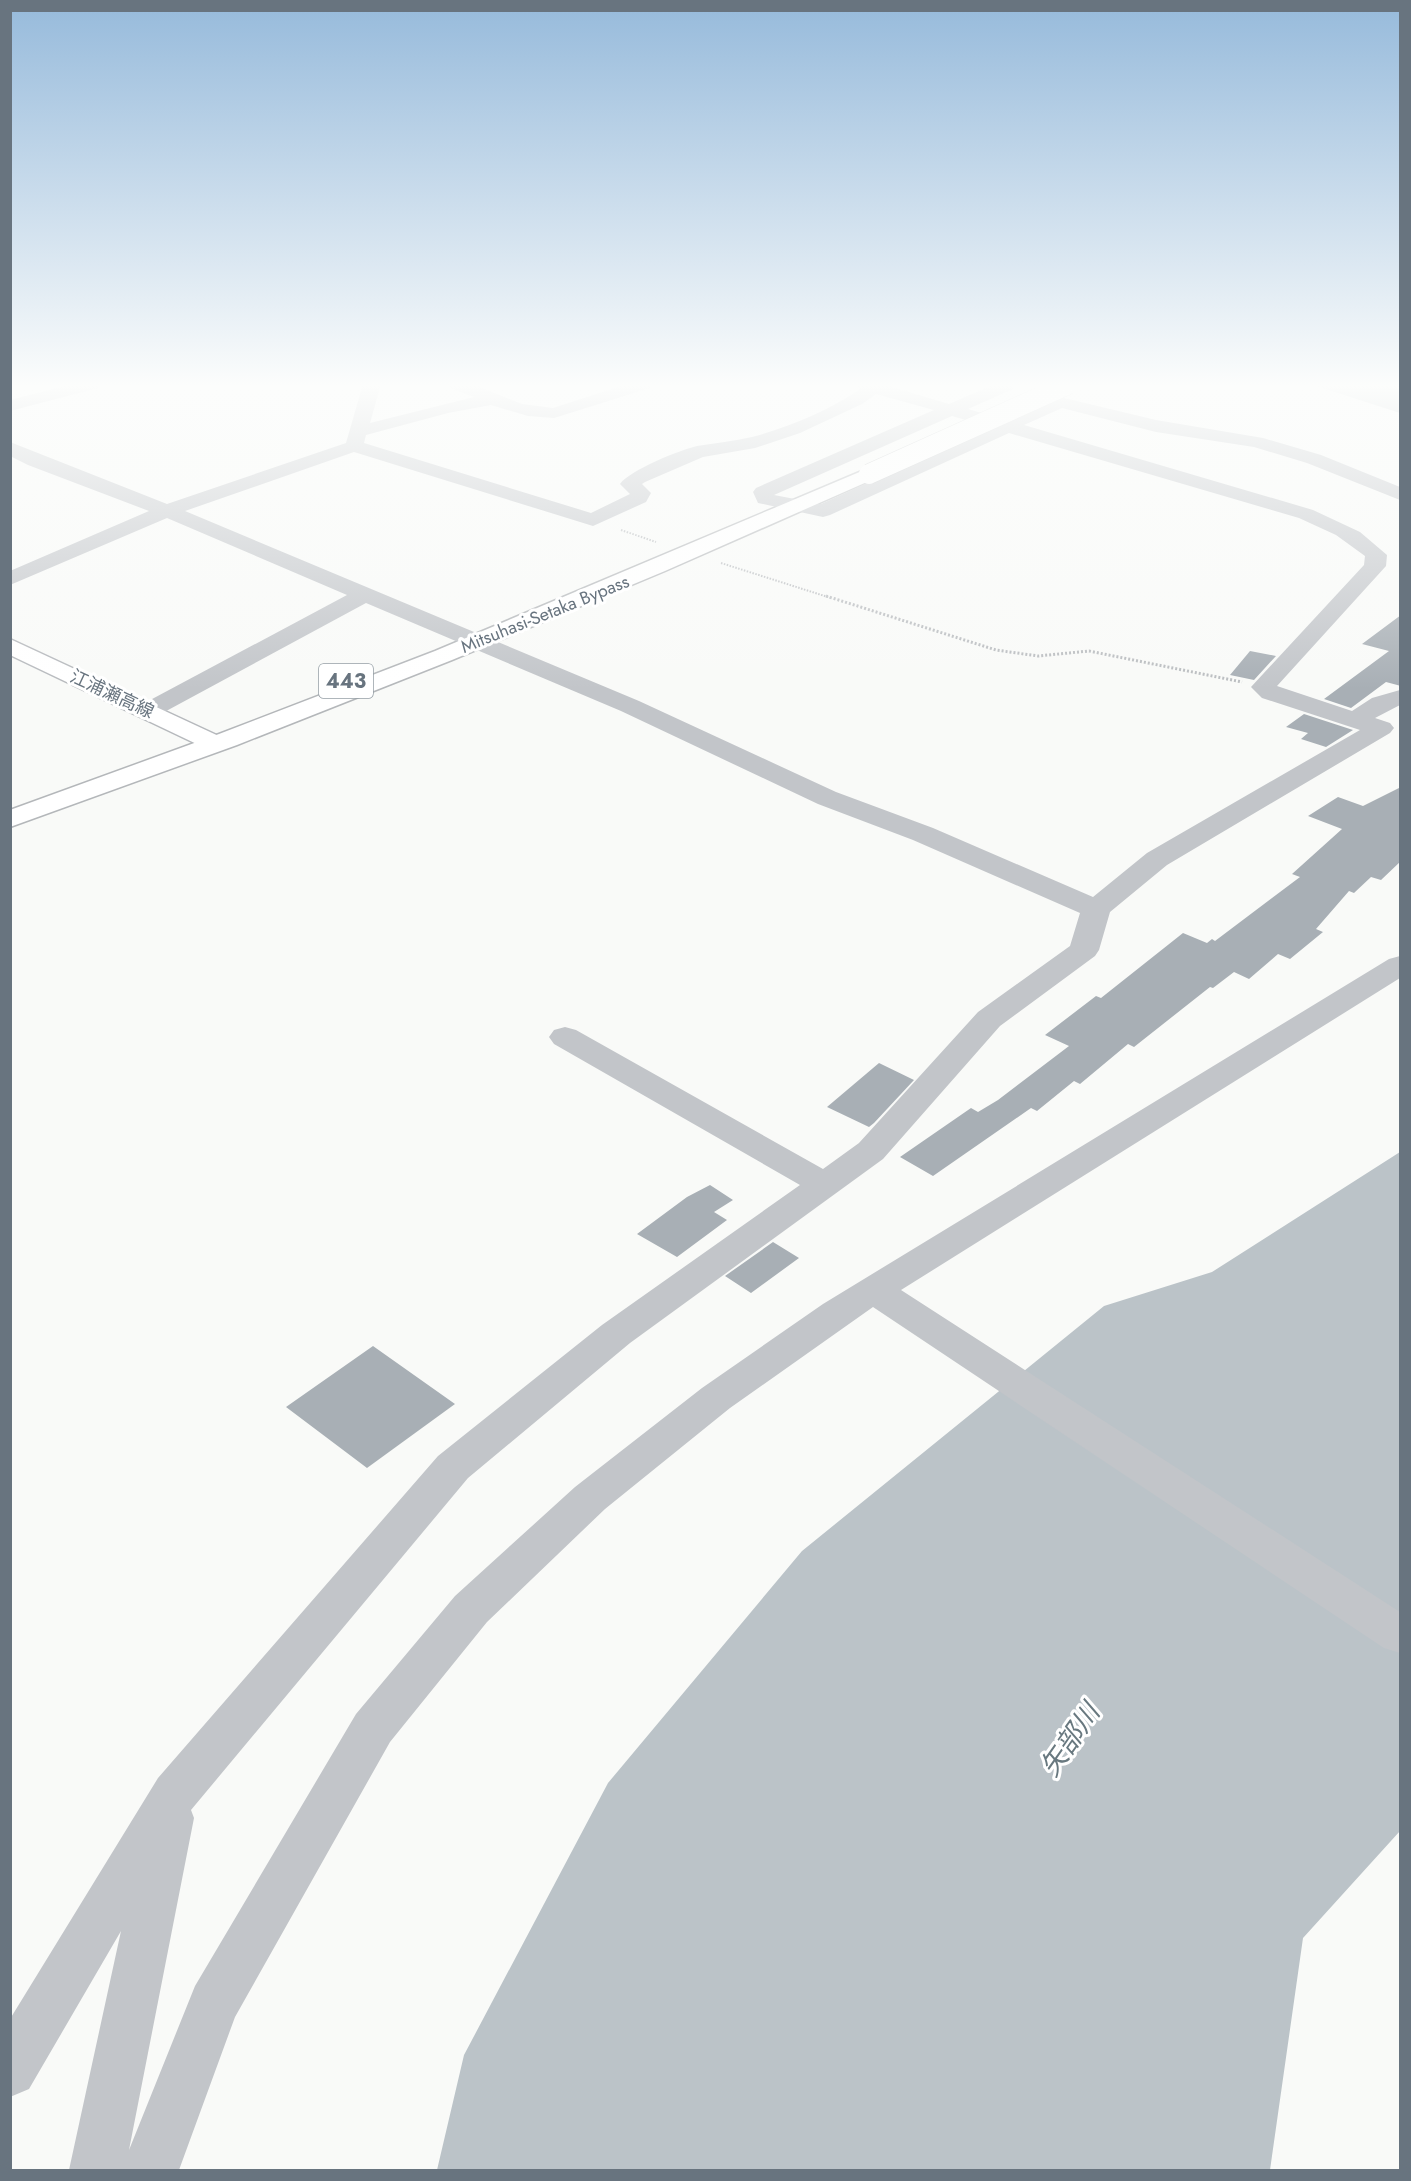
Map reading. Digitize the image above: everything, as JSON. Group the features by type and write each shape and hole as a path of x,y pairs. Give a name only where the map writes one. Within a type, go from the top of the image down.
{"main road":[{"name":"Mitsuhasi-Setaka Bypass","path":"10,802 354,691 468,639 685,552 827,486"},
{"name":"江浦瀬高線","path":"10,646 207,740"},
{"name":"Mitsuhasi-Setaka Bypass","path":"10,819 207,740"}],"street":[{"path":"100,486 167,511 630,706 826,798 922,834 1096,909"},
{"path":"10,579 167,511 233,486"},
{"path":"493,486 593,520 639,498 641,493 632,486"},
{"path":"777,486 763,492 765,499 785,505 823,511 878,486"},
{"path":"10,2070 175,1793 453,1467 616,1334 871,1151 989,1019 1084,950 1096,909 1157,859 1381,728 1358,718 1271,693 1263,687 1375,566 1376,555 1368,547 1325,521 1210,486"},
{"path":"1381,486 1401,494"},
{"path":"148,711 364,595"},
{"path":"1358,718 1381,703 1401,697"},
{"path":"151,2170 214,2004 373,1728 471,1609 590,1498 716,1398 836,1313 1401,965"},
{"path":"565,1037 824,1184"},
{"path":"874,1290 1401,1635"},
{"path":"97,2170 175,1793"}],"path":[{"path":"593,520 685,552 996,650 1038,656 1089,651 1263,687"}],"water":[{"name":"矢部川","path":"1400,1152 1400,1831 1303,1938 1270,2170 437,2170 464,2055 608,1783 802,1551 1104,1306 1212,1272"}],"building":[{"path":"1401,615 1401,686 1386,682 1351,708 1324,699 1389,651 1362,644"},
{"path":"1250,651 1276,656 1254,680 1230,675"},
{"path":"1304,714 1353,730 1326,747 1301,739 1308,733 1286,727"},
{"path":"1401,787 1401,861 1381,880 1371,877 1354,893 1349,891 1316,929 1323,932 1290,959 1278,954 1249,979 1234,972 1213,988 1210,987 1134,1047 1128,1044 1080,1084 1074,1081 1037,1111 1031,1108 933,1176 900,1157 971,1108 978,1112 998,1100 1069,1046 1045,1035 1096,996 1101,998 1183,933 1207,943 1212,939 1215,941 1300,877 1292,874 1342,829 1308,816 1338,797 1363,806"},
{"path":"879,1063 914,1080 874,1123 869,1127 827,1107"},
{"path":"710,1185 733,1200 714,1212 727,1220 677,1257 637,1234 687,1197"},
{"path":"773,1242 799,1258 751,1293 725,1276"},
{"path":"373,1346 455,1404 367,1468 286,1407"}]}
